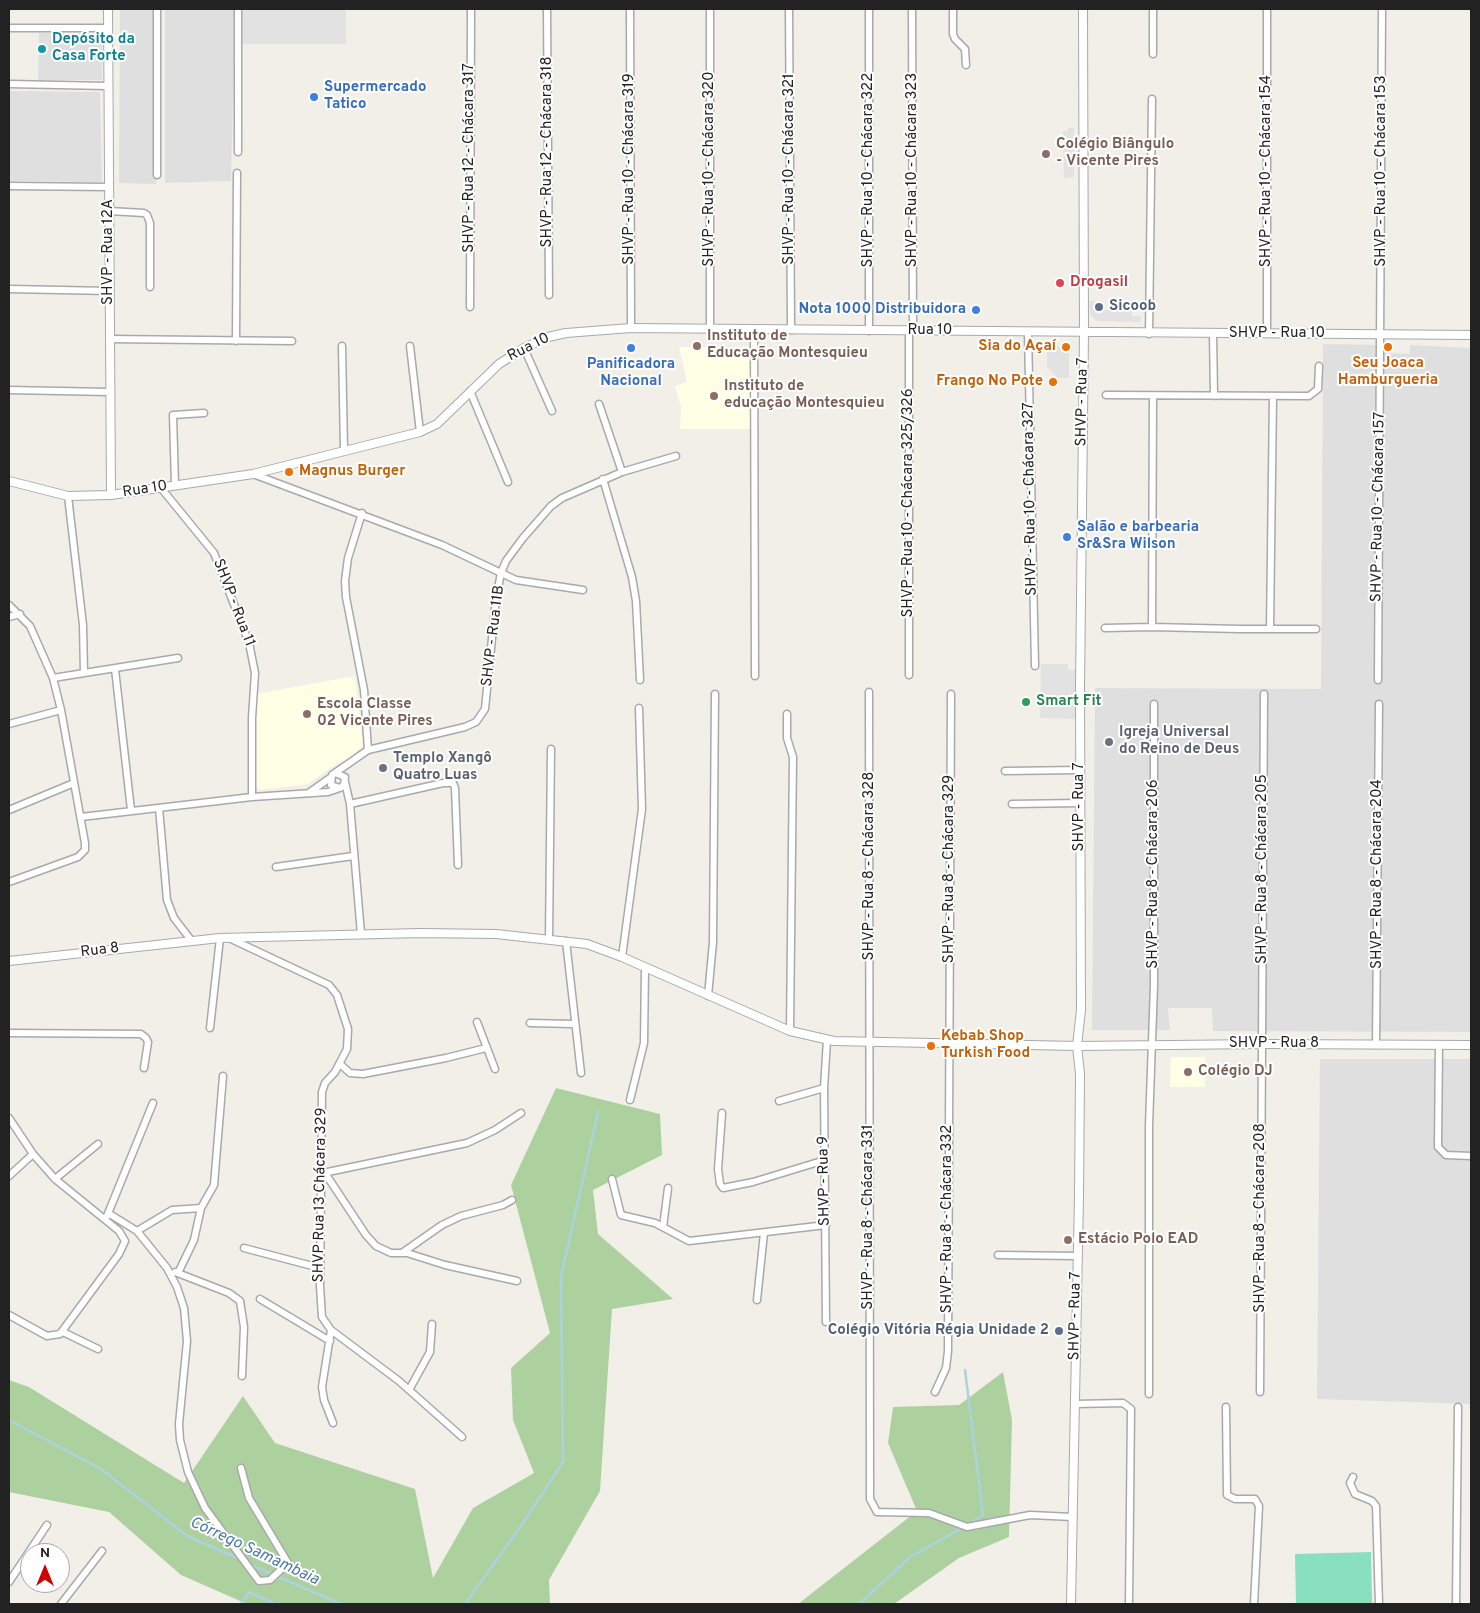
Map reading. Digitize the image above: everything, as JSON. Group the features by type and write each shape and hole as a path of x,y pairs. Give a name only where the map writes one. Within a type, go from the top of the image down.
{"street":[{"name":"SHVP - Rua 12A","path":"108,9 111,495"},
{"path":"157,9 158,175"},
{"path":"238,9 238,152"},
{"name":"SHVP - Rua 12 - Chácara 317","path":"470,307 471,9"},
{"name":"SHVP - Rua 12 - Chácara 318","path":"546,9 549,295"},
{"name":"SHVP - Rua 10 - Chácara 319","path":"630,9 631,328"},
{"name":"SHVP - Rua 10 - Chácara 320","path":"710,9 710,329"},
{"name":"SHVP - Rua 10 - Chácara 321","path":"789,9 791,330"},
{"name":"SHVP - Rua 10 - Chácara 322","path":"868,9 869,331"},
{"name":"SHVP - Rua 10 - Chácara 323","path":"911,331 912,9"},
{"path":"953,9 953,34 955,39 965,48 966,65"},
{"name":"SHVP - Rua 7","path":"1071,1604 1076,1404 1080,1074 1077,1046 1081,1010 1080,770 1084,332 1083,9"},
{"path":"1153,9 1153,54"},
{"name":"SHVP - Rua 10 - Chácara 154","path":"1267,9 1267,333"},
{"name":"SHVP - Rua 10 - Chácara 153","path":"1381,334 1382,9"},
{"path":"9,28 108,28"},
{"path":"9,84 108,86"},
{"path":"1149,334 1152,99"},
{"path":"236,341 237,173"},
{"path":"9,186 109,187"},
{"path":"109,211 144,212 147,215 150,223 150,287"},
{"path":"9,289 110,291"},
{"name":"Rua 10","path":"9,481 68,496 111,495 253,474 420,432 437,424 499,364 524,348 557,334 631,328 1084,332"},
{"path":"754,330 755,676"},
{"name":"SHVP - Rua 10 - Chácara 325/326","path":"908,675 911,331"},
{"name":"SHVP - Rua 10 - Chácara 327","path":"1028,332 1035,666"},
{"name":"SHVP - Rua 10","path":"1084,332 1471,335"},
{"path":"1213,334 1214,396"},
{"name":"SHVP - Rua 10 - Chácara 157","path":"1378,680 1381,334"},
{"path":"110,339 292,341"},
{"path":"342,346 344,450"},
{"path":"410,346 420,432"},
{"path":"524,348 552,411"},
{"path":"1106,394 1153,396 1309,396 1318,389 1318,366"},
{"path":"9,390 109,392"},
{"path":"470,391 508,482"},
{"path":"1152,627 1153,396"},
{"path":"1270,629 1273,396"},
{"path":"599,404 622,472"},
{"path":"175,485 173,415 204,413"},
{"name":"SHVP - Rua 11B","path":"309,793 368,750 465,727 481,717 485,709 494,615 501,573 506,561 551,506 562,498 622,472 676,456"},
{"path":"253,474 362,513 442,545 501,573 532,584 583,590"},
{"path":"603,479 632,577 636,601 640,680"},
{"name":"SHVP - Rua 11","path":"161,488 214,553 250,643 255,673 252,797"},
{"path":"68,496 81,596 84,673"},
{"path":"362,513 348,558 345,581 346,597 364,690 368,750"},
{"path":"9,606 20,614 30,626 53,678 61,710 86,842 82,854 9,882"},
{"path":"9,617 20,614"},
{"path":"1104,628 1316,629"},
{"path":"53,678 178,658"},
{"path":"114,669 131,810"},
{"name":"SHVP - Rua 8 - Chácara 328","path":"869,692 871,1041"},
{"path":"708,996 713,942 715,694"},
{"name":"SHVP - Rua 8 - Chácara 329","path":"948,1043 951,694"},
{"name":"SHVP - Rua 8 - Chácara 205","path":"1263,1044 1264,694"},
{"name":"SHVP - Rua 8 - Chácara 206","path":"1149,1394 1149,1125 1152,1044 1154,704"},
{"name":"SHVP - Rua 8 - Chácara 204","path":"1376,1045 1379,704"},
{"path":"622,957 642,809 639,708"},
{"path":"9,724 61,710"},
{"path":"787,714 788,738 793,757 790,1031"},
{"path":"550,940 551,749"},
{"path":"81,817 252,797 328,792 338,788 345,781 351,764"},
{"path":"1005,771 1080,770"},
{"path":"349,801 338,788 331,785 333,776 342,774 349,801 361,934"},
{"path":"349,801 452,782 455,788 458,865"},
{"path":"9,810 74,783"},
{"path":"1012,804 1080,803"},
{"path":"159,808 167,900 174,918 190,940"},
{"path":"276,867 354,856"},
{"name":"Rua 8","path":"9,961 190,940 224,938 361,934 496,934 587,944 645,968"},
{"path":"210,1028 224,938 329,985 344,1012 348,1029 347,1049 340,1064 350,1073 363,1074 446,1058 486,1048"},
{"path":"566,941 573,1024 581,1073"},
{"path":"630,1100 644,1043 645,968"},
{"name":"SHVP - Rua 8","path":"645,968 790,1031 827,1040 1077,1046 1152,1044 1471,1045"},
{"path":"477,1022 495,1069"},
{"path":"530,1023 573,1024"},
{"path":"9,1033 141,1034 148,1042 144,1068"},
{"name":"SHVP - Rua 9","path":"826,1322 824,1279 826,1225 824,1088 827,1040"},
{"name":"SHVP - Rua 8 - Chácara 331","path":"871,1041 868,1323 870,1393 869,1486 871,1502 877,1512 928,1513 967,1527 1030,1515 1073,1517"},
{"name":"SHVP - Rua 8 - Chácara 332","path":"935,1392 948,1361 948,1043"},
{"name":"SHVP - Rua 8 - Chácara 208","path":"1260,1392 1263,1044"},
{"path":"1438,1045 1438,1147 1446,1155 1471,1156"},
{"name":"SHVP Rua 13 Chácara 329","path":"331,1330 324,1322 320,1309 323,1173 322,1092 325,1083 340,1064"},
{"path":"178,1273 194,1240 201,1208 214,1185 223,1076"},
{"path":"779,1101 824,1088"},
{"path":"107,1216 153,1103"},
{"path":"722,1112 718,1169 720,1184 723,1188 752,1182 825,1160"},
{"path":"518,1280 445,1265 402,1253 391,1252 376,1246 366,1235 323,1173 467,1142 495,1130 521,1113"},
{"path":"9,1118 34,1154 55,1179 107,1216 138,1231 167,1268 180,1296 185,1316 187,1352 179,1431 188,1472 205,1508 258,1581 270,1580 288,1563 249,1498 241,1468"},
{"path":"55,1179 98,1144"},
{"path":"9,1176 34,1154"},
{"path":"612,1179 620,1214 663,1227 689,1241 826,1225"},
{"path":"663,1227 668,1188"},
{"path":"402,1253 409,1246 454,1219 512,1200"},
{"path":"138,1231 172,1210 201,1208"},
{"path":"9,1315 47,1336 54,1336 63,1332 122,1249 125,1238 107,1216"},
{"path":"757,1300 764,1233"},
{"path":"244,1248 320,1268"},
{"path":"998,1255 1077,1256"},
{"path":"167,1268 229,1293 240,1301 244,1327 242,1376"},
{"path":"260,1298 330,1341"},
{"path":"409,1390 430,1352 432,1324"},
{"path":"331,1330 322,1387 324,1400 333,1424"},
{"path":"331,1330 409,1390 425,1406 445,1420 462,1438"},
{"path":"63,1332 98,1350"},
{"path":"1076,1404 1123,1403 1131,1409 1129,1604"},
{"path":"1226,1407 1227,1495 1235,1499 1255,1499 1259,1506 1254,1604"},
{"path":"1456,1604 1458,1407"},
{"path":"1353,1477 1350,1483 1355,1494 1372,1501 1376,1506 1379,1604"},
{"path":"9,1582 47,1525"},
{"path":"61,1604 102,1550"}],"shaded area":[{"path":"120,9 154,9 156,184 119,183"},
{"path":"165,9 235,9 231,181 165,183"},
{"path":"240,9 346,9 346,44 240,44"},
{"path":"39,33 102,33 102,80 38,80"},
{"path":"9,91 100,92 102,182 9,181"},
{"path":"1068,128 1074,128 1074,177 1064,178 1063,131 1068,131"},
{"path":"1089,301 1095,301 1095,310 1132,310 1132,316 1141,316 1141,322 1098,321 1090,315"},
{"path":"1323,344 1384,345 1384,353 1410,354 1410,345 1471,348 1471,1032 1213,1031 1212,1008 1168,1008 1170,1030 1092,1030 1095,688 1321,689"},
{"name":"Instituto de educação Montesquieu","path":"679,347 750,347 750,429 680,429 681,406 675,386 687,382"},
{"path":"1047,347 1064,347 1064,350 1069,350 1069,378 1058,378 1047,367"},
{"path":"1041,664 1068,664 1068,670 1075,670 1075,719 1040,718"},
{"name":"Escola Classe 02 Vicente Pires","path":"355,676 363,745 348,760 338,763 308,784 260,790 256,786 254,734 256,694"},
{"name":"Colégio DJ","path":"1171,1057 1205,1057 1205,1087 1170,1087"},
{"path":"1320,1059 1471,1059 1471,1404 1317,1399"}],"green space":[{"path":"556,1088 660,1114 662,1155 593,1190 598,1234 673,1299 612,1309 600,1491 549,1580 550,1604 247,1604 181,1575 109,1512 9,1492 9,1380 29,1387 184,1483 243,1396 275,1443 415,1489 433,1578 473,1508 534,1473 513,1420 511,1368 550,1333 511,1185"},
{"path":"1003,1372 1012,1420 1009,1537 959,1558 894,1604 798,1604 917,1511 888,1443 893,1407 959,1405"},
{"path":"1371,1552 1372,1604 1296,1604 1295,1554"}],"waterway":[{"path":"465,1604 523,1523 563,1462 561,1277 598,1112"},
{"path":"965,1370 983,1515 967,1525"},
{"name":"Córrego Samambaia","path":"9,1420 101,1469 187,1536 242,1560"},
{"path":"859,1604 910,1557 962,1528"},
{"name":"Córrego Samambaia","path":"249,1564 341,1604"},
{"path":"241,1604 249,1592 276,1604"}],"place":[{"name":"Depósito da Casa Forte","path":"42,49"},
{"name":"Supermercado Tatico","path":"314,97"},
{"name":"Colégio Biângulo - Vicente Pires","path":"1046,154"},
{"name":"Drogasil","path":"1060,283"},
{"name":"Sicoob","path":"1099,307"},
{"name":"Nota 1000 Distribuidora","path":"976,310"},
{"name":"Instituto de Educação Montesquieu","path":"697,346"},
{"name":"Sia do Açaí","path":"1066,347"},
{"name":"Seu Joaca Hamburgueria","path":"1388,347"},
{"name":"Panificadora Nacional","path":"631,348"},
{"name":"Frango No Pote","path":"1053,382"},
{"name":"Instituto de educação Montesquieu","path":"714,396"},
{"name":"Magnus Burger","path":"289,472"},
{"name":"Salão e barbearia Sr&Sra Wilson","path":"1067,537"},
{"name":"Smart Fit","path":"1026,702"},
{"name":"Escola Classe 02 Vicente Pires","path":"307,714"},
{"name":"Igreja Universal do Reino de Deus","path":"1109,742"},
{"name":"Templo Xangô Quatro Luas","path":"383,768"},
{"name":"Kebab Shop Turkish Food","path":"931,1046"},
{"name":"Colégio DJ","path":"1188,1072"},
{"name":"Estácio Polo EAD","path":"1068,1240"},
{"name":"Colégio Vitória Régia Unidade 2","path":"1059,1331"}]}
